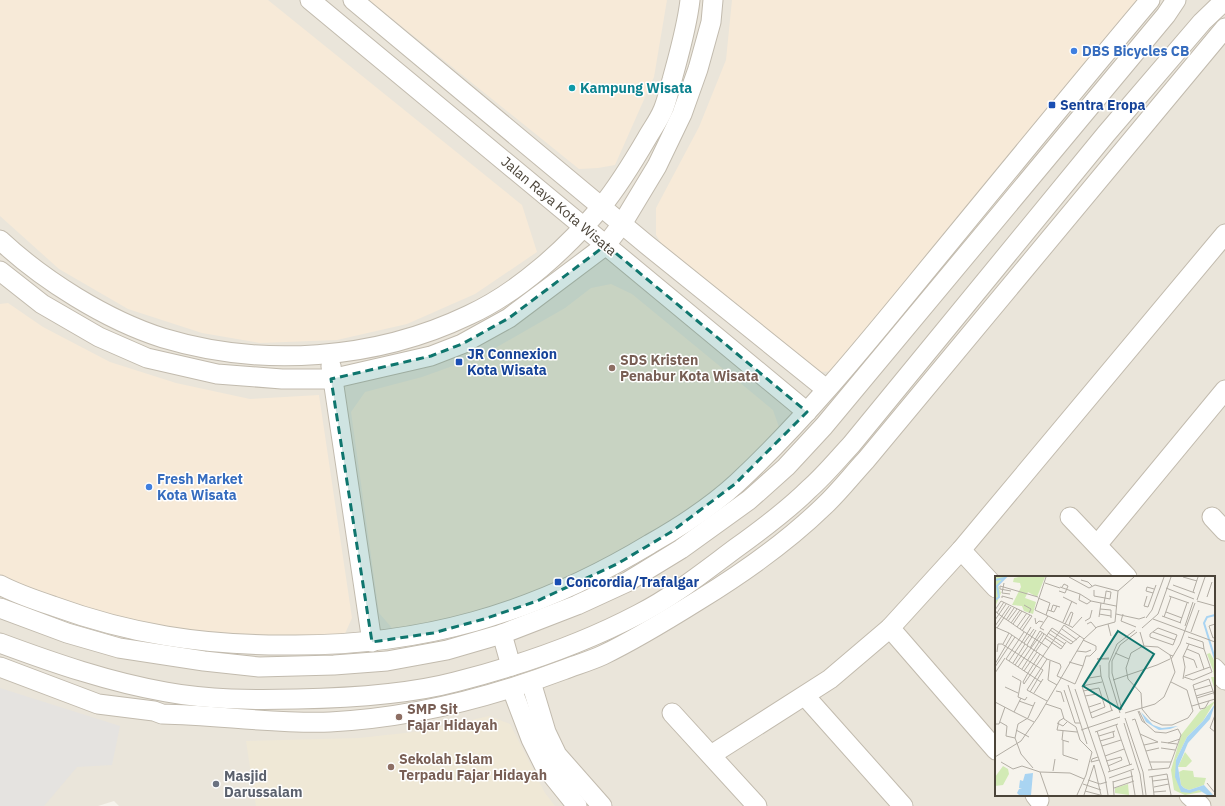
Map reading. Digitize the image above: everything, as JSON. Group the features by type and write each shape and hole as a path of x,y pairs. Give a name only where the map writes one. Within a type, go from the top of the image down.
{"street":[{"name":"Jalan Raya Kota Wisata","path":"310,0 807,412"},
{"name":"Jalan Raya Kota Wisata","path":"353,0 622,224 826,390"},
{"path":"3,248 56,284 96,308 162,337 218,351 286,356 330,354 372,348 422,334 470,315 527,279 563,248 602,206 621,182 663,111 688,17 690,0"},
{"path":"0,271 42,304 70,322 99,337 147,358 217,374 282,379 331,379 431,356 462,344 509,318 606,245 622,224 657,166 682,114 698,70 711,22 713,0"},
{"path":"0,585 14,593 126,630 195,641 234,645 323,646 372,642 433,633 484,620 536,601 617,564 671,532 711,504 736,484 807,412 912,289 1150,0"},
{"path":"0,608 66,633 119,648 204,661 259,666 334,665 387,661 447,650 502,634 577,605 627,582 682,549 749,500 786,467 824,426 1166,14 1176,0"},
{"path":"0,643 59,664 113,680 166,692 211,698 327,698 395,692 454,683 549,653 641,613 700,575 769,524 810,489 851,445 1106,134 1202,22 1225,0"},
{"path":"0,667 98,704 154,711 162,714 209,715 268,722 331,722 397,715 512,689 602,655 651,630 731,580 784,541 824,506 866,460 1225,28"},
{"path":"711,755 830,679 890,628 961,550 1225,234"},
{"path":"330,354 331,379 372,642"},
{"path":"1097,545 1225,390"},
{"path":"886,402 887,434"},
{"path":"1070,517 1126,576"},
{"path":"1212,517 1225,531"},
{"path":"961,550 995,587"},
{"path":"700,575 731,580"},
{"path":"577,605 591,576"},
{"path":"890,628 995,749"},
{"path":"502,634 511,666"},
{"path":"334,665 372,642"},
{"path":"234,645 259,666"},
{"path":"1215,669 1225,680"},
{"path":"531,682 546,732 556,755 602,806"},
{"path":"512,689 531,739 544,765 577,806"},
{"path":"395,692 397,715"},
{"path":"805,696 903,806"},
{"path":"672,713 757,806"},
{"path":"1190,796 1201,806"}],"highlighted area":[{"path":"606,245 807,412 735,484 671,532 617,564 537,601 484,619 433,633 372,642 331,379 431,356 462,344 509,318"}],"shaded area":[{"path":"0,0 1225,0 1225,806 119,806 114,801 98,806 0,806"},
{"path":"0,0 268,0 522,205 537,252 475,294 407,324 337,340 260,343 202,333 128,309 59,269 0,216"},
{"name":"Kampung Wisata","path":"369,0 667,0 654,77 615,165 579,169"},
{"path":"732,0 1149,0 840,371 816,372 666,251 656,235 656,208 699,127 726,60"},
{"path":"611,284 632,294 773,410 780,430 708,505 570,590 412,633 392,628 379,613 351,412 365,392 422,377 483,355 565,308 591,288"},
{"path":"8,303 43,327 110,362 176,383 250,399 319,395 352,618 344,636 209,644 0,585 0,304"},
{"path":"0,688 120,726 112,765 77,767 44,806 0,806"},
{"name":"Sekolah Islam Terpadu Fajar Hidayah","path":"489,716 510,724 545,793 555,806 256,806 246,741 359,738 423,731"}],"place":[{"name":"DBS Bicycles CB","path":"1074,51"},
{"name":"Kampung Wisata","path":"572,88"},
{"name":"Sentra Eropa","path":"1052,105"},
{"name":"JR Connexion Kota Wisata","path":"459,362"},
{"name":"SDS Kristen Penabur Kota Wisata","path":"612,368"},
{"name":"Fresh Market Kota Wisata","path":"149,487"},
{"name":"Concordia/Trafalgar","path":"558,582"},
{"name":"SMP Sit Fajar Hidayah","path":"399,717"},
{"name":"Sekolah Islam Terpadu Fajar Hidayah","path":"391,767"},
{"name":"Masjid Darussalam","path":"216,784"}]}
